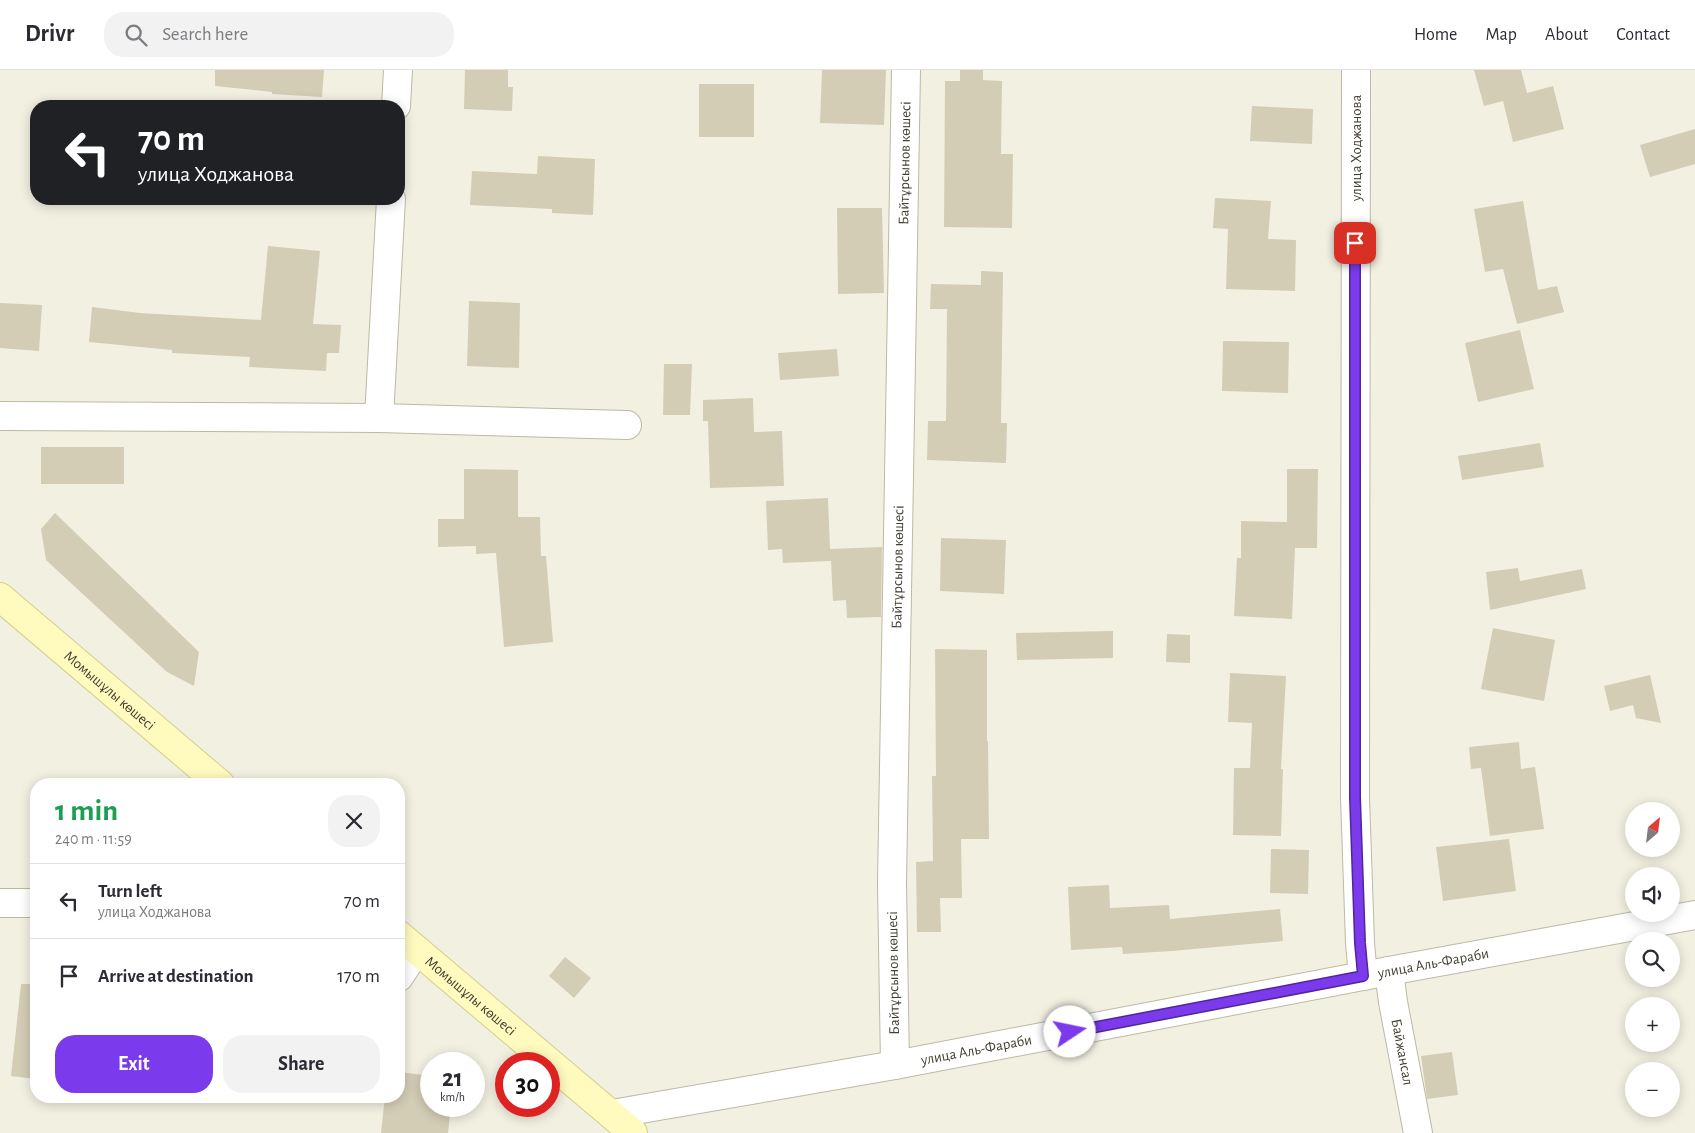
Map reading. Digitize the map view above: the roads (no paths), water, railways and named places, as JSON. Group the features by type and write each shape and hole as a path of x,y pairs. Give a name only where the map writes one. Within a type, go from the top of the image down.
{"main road":[{"name":"Момышұлы көшесі","path":"0,597 213,778"},
{"name":"Момышұлы көшесі","path":"408,942 633,1133"}],"street":[{"path":"396,100 398,70"},
{"name":"Байтұрсынов көшесі","path":"895,1065 892,883 906,70"},
{"name":"улица Ходжанова","path":"1356,70 1355,797 1360,943 1376,974"},
{"path":"379,418 391,205"},
{"path":"0,416 379,418 627,425"},
{"path":"0,903 30,903"},
{"name":"улица Аль-Фараби","path":"612,1114 895,1065 1695,915"},
{"name":"Байжансал","path":"1376,974 1393,1002 1418,1133"}]}
